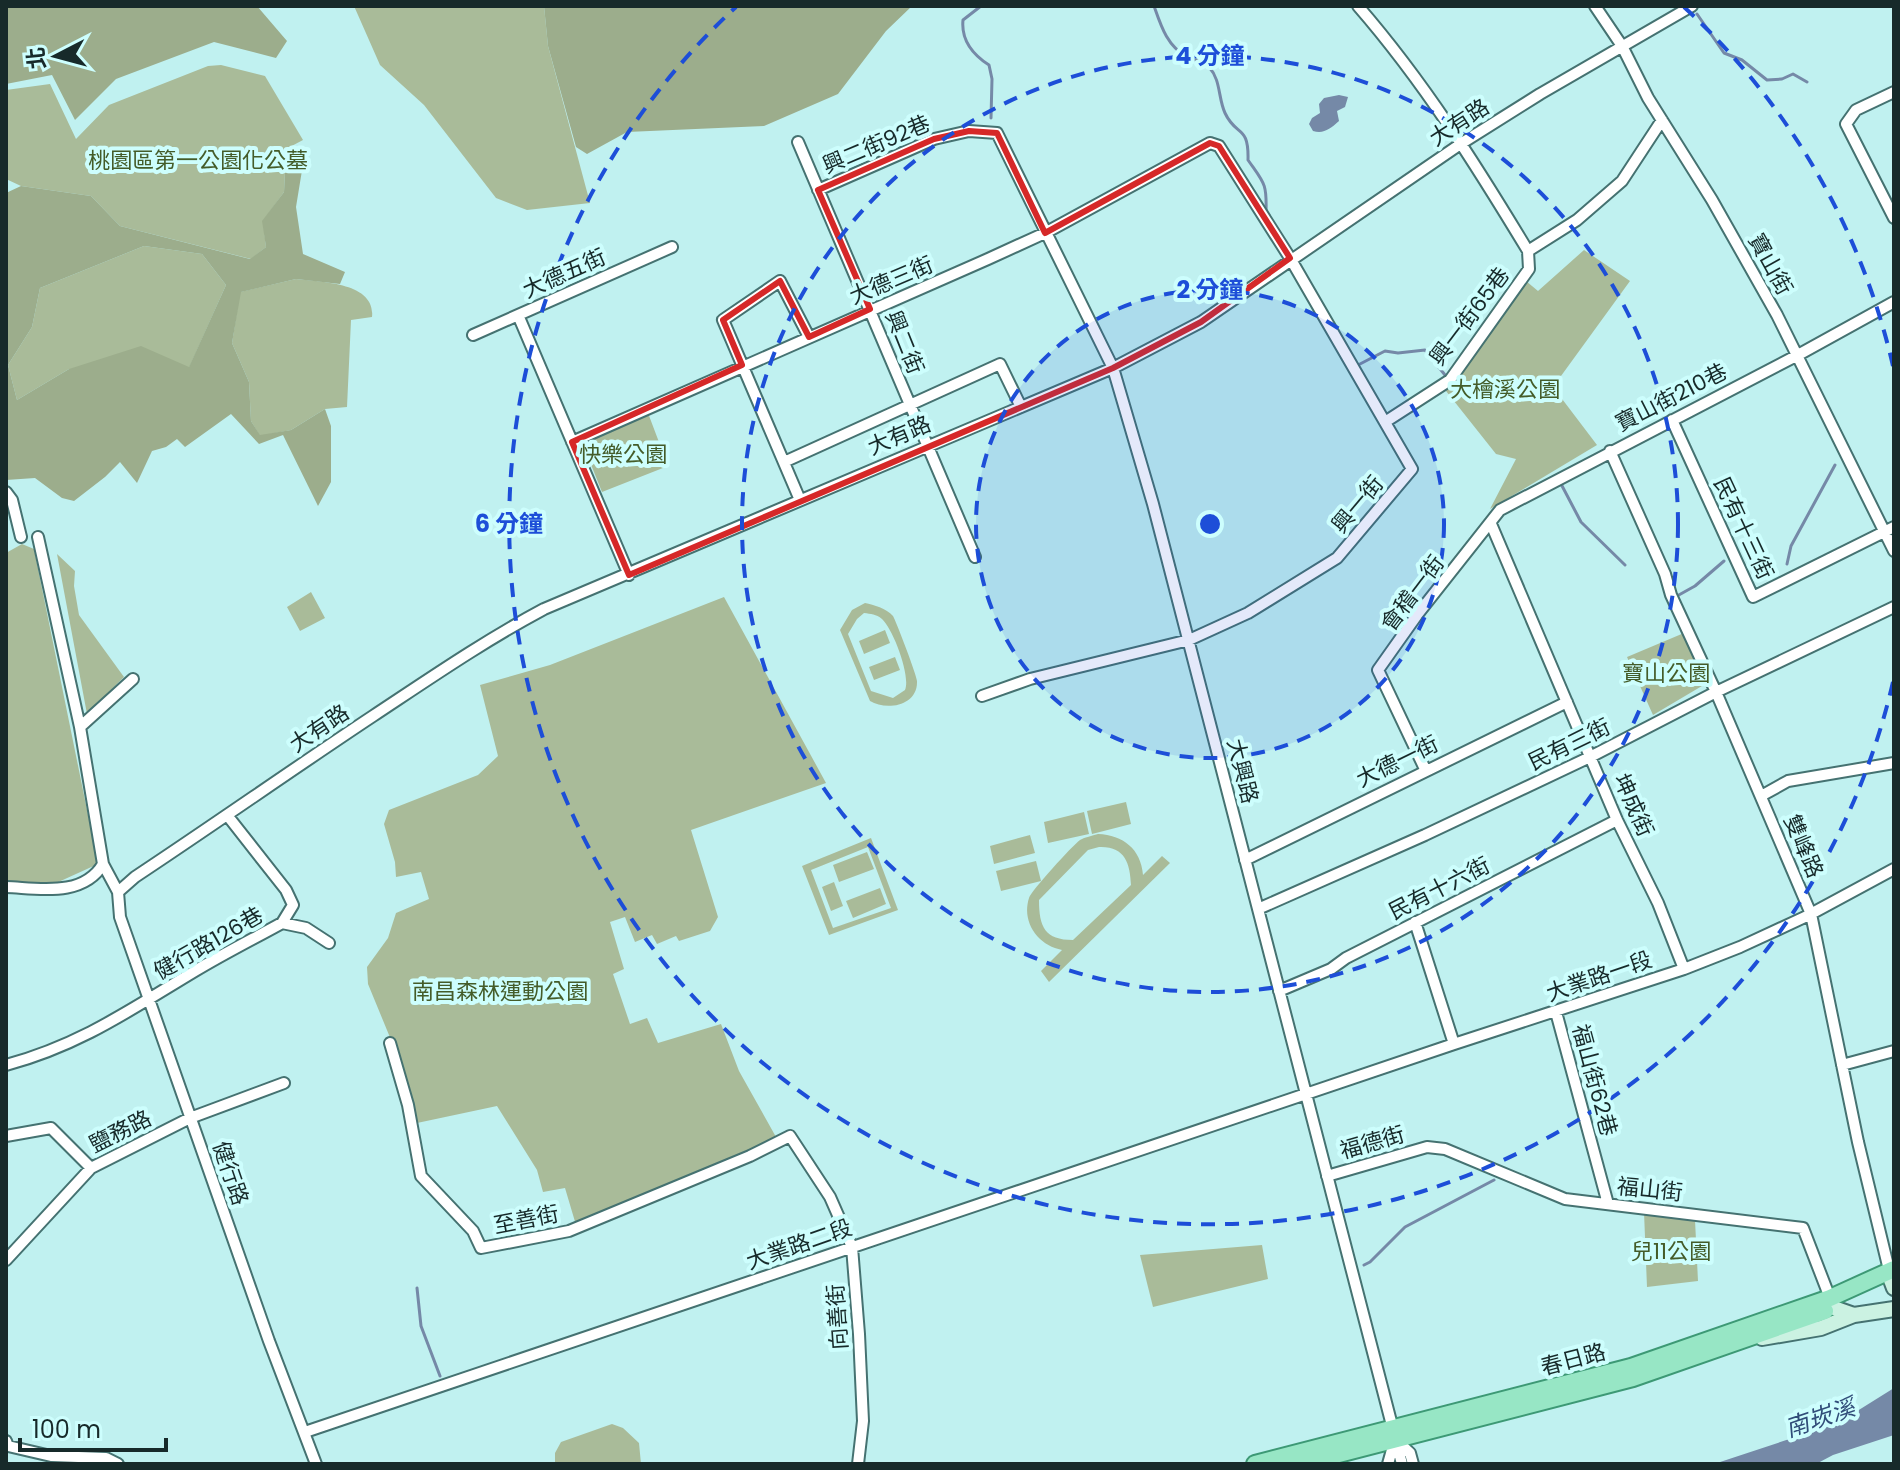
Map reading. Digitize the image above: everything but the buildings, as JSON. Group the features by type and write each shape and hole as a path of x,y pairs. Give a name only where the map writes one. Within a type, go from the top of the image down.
{"main road":[{"name":"春日路","path":"1300,1464 1397,1447 1633,1378 1735,1343 1892,1277"},
{"name":"春日路","path":"1255,1464 1397,1447 1631,1367 1832,1303"}],"street":[{"name":"興一街65巷","path":"1358,6 1429,93 1528,251 1529,269 1450,380 1385,422"},
{"name":"寶山街","path":"1595,6 1622,46 1662,120 1712,200 1798,355 1889,530 1894,551"},
{"name":"大有路","path":"118,892 135,877 455,660 515,624 926,445 1113,368 1201,322 1290,258 1462,143 1692,6"},
{"path":"1894,92 1856,110 1846,124 1894,218"},
{"name":"興一街65巷","path":"1528,251 1577,220 1622,181 1662,120"},
{"name":"興二街92巷","path":"818,190 934,139 969,131 997,133"},
{"name":"大興路","path":"997,133 1113,368 1189,640 1397,1447"},
{"name":"興二街","path":"798,142 975,557"},
{"name":"大德三街","path":"572,442 1045,233 1210,143 1219,146"},
{"name":"興一街","path":"982,696 1030,679 1189,640 1259,607 1337,558 1412,469 1290,258 1219,146"},
{"name":"大德五街","path":"473,335 672,247"},
{"path":"800,500 723,320 780,281 809,337"},
{"name":"寶山街210巷","path":"1563,476 1894,302"},
{"path":"518,315 629,575"},
{"path":"784,462 1000,364 1021,407"},
{"name":"民有十三街","path":"1672,420 1753,597 1889,530"},
{"name":"雙峰路","path":"1610,451 1811,914 1842,1065 1892,1277"},
{"name":"會稽一街","path":"1425,769 1378,670 1500,510 1563,476"},
{"path":"6,492 12,500 21,537"},
{"name":"坤成街","path":"1491,524 1617,820 1658,903 1684,969"},
{"name":"健行路","path":"38,537 80,727 103,864 118,892 120,917 269,1341 316,1464"},
{"name":"民有三街","path":"1258,909 1590,757 1716,692 1894,607"},
{"path":"80,727 133,679"},
{"name":"大德一街","path":"1245,860 1425,769 1567,702"},
{"path":"1761,796 1788,781 1894,763"},
{"path":"227,815 286,890 293,905 282,923"},
{"name":"民有十六街","path":"1279,991 1331,969 1415,922 1617,820"},
{"path":"6,887 49,891 63,889 98,872 103,864"},
{"name":"大業路一段","path":"1306,1094 1684,969 1811,914 1894,869"},
{"path":"1415,922 1454,1044"},
{"name":"健行路126巷","path":"6,1065 77,1041 282,923 306,928 329,943"},
{"name":"福山街62巷","path":"1556,1012 1608,1204"},
{"name":"至善街","path":"390,1043 408,1105 421,1176 473,1231 481,1248 569,1231 725,1167 790,1136"},
{"path":"1842,1065 1894,1051"},
{"name":"鹽務路","path":"6,1260 91,1168 190,1118 284,1083"},
{"name":"大業路二段","path":"305,1432 1306,1094"},
{"path":"6,1136 51,1128 91,1168"},
{"name":"向善街","path":"790,1136 830,1197 852,1247 863,1421 858,1464"},
{"name":"福山街","path":"1427,1147 1445,1149 1565,1199 1803,1228 1832,1303"},
{"name":"福德街","path":"1327,1176 1427,1147"},
{"path":"1832,1303 1854,1315"},
{"path":"1735,1343 1821,1328 1854,1315 1894,1309"},
{"path":"6,1441 8,1446 51,1456 106,1458 118,1464"},
{"path":"1388,1464 1397,1447 1410,1453 1413,1464"}],"highlighted area":[{"path":"969,131 997,133 1045,233 1210,143 1219,146 1290,258 1201,322 1113,368 629,575 572,442 742,365 723,320 780,281 809,337 870,309 818,190 934,139"}],"green space":[{"path":"6,6 257,6 287,41 276,58 214,42 116,79 75,120 52,75 6,84"},
{"path":"354,6 544,6 548,46 590,203 527,210 496,198 424,105 380,65"},
{"path":"544,6 912,6 886,31 838,94 764,126 627,132 587,154 576,147 548,46"},
{"name":"桃園區第一公園化公墓","path":"221,65 265,76 303,140 286,149 284,192 263,221 266,247 251,259 120,226 91,196 21,186 6,179 6,90 50,84 76,139 109,105 208,66"},
{"path":"286,149 305,152 296,207 303,254 345,272 340,284 296,279 241,292 232,343 249,382 251,421 260,435 291,430 325,409 331,426 331,482 318,506 283,435 259,444 231,414 185,447 177,439 166,447 152,451 137,483 120,462 74,501 62,498 35,478 6,480 6,193 21,186 91,196 120,226 250,259 266,247 262,221 284,192","holes":["144,246 202,254 226,285 189,367 141,346 69,369 17,400 8,365 32,327 40,288"]},
{"path":"144,246 202,254 226,285 189,368 69,369 17,400 8,365 32,327 40,288"},
{"name":"大檜溪公園","path":"1584,250 1630,281 1553,387 1597,445 1490,509 1516,459 1496,454 1446,391 1526,281 1538,291"},
{"path":"296,279 332,283 356,290 371,305 372,317 351,320 347,407 325,409 291,430 260,436 251,421 249,382 232,343 240,292"},
{"name":"快樂公園","path":"648,413 668,466 602,492 582,442"},
{"path":"22,544 34,549 98,864 54,884 6,882 6,553"},
{"path":"57,554 75,571 79,615 124,677 87,714"},
{"path":"311,592 325,618 300,631 287,607"},
{"name":"南昌森林運動公園","path":"724,597 826,783 691,830 718,917 710,931 679,941 676,936 657,944 652,935 635,942 625,917 610,922 624,969 613,974 630,1024 647,1018 658,1043 721,1024 739,1071 776,1137 576,1225 565,1188 543,1192 537,1170 497,1106 417,1123 403,1069 368,984 367,967 388,938 396,913 429,899 421,872 396,877 384,824 389,810 478,775 498,756 480,685 550,665"},
{"path":"865,603 893,616 917,681 916,689 907,701 884,706 870,701 840,630 852,610","holes":["864,613 882,619 900,653 905,690 893,698 871,691 848,634"]},
{"path":"885,630 890,643 864,654 859,641"},
{"name":"寶山公園","path":"1684,633 1707,683 1653,715 1627,657"},
{"path":"895,657 900,670 874,680 869,667"},
{"path":"1126,802 1131,824 1092,834 1087,811"},
{"path":"1084,812 1089,834 1048,843 1044,822"},
{"path":"1098,834 1115,837 1129,845 1139,858 1143,875 1162,856 1170,863 1049,982 1041,971 1062,950 1046,944 1034,932 1028,916 1029,898 1076,844","holes":["1108,847 1124,857 1131,885 1073,940 1056,938 1042,925 1039,900 1088,850"]},
{"path":"1030,835 1035,853 994,864 990,846"},
{"path":"871,838 898,910 829,935 802,866","holes":["868,847 891,908 833,928 811,870"]},
{"path":"867,852 874,869 839,882 833,865"},
{"path":"1036,861 1041,881 1001,891 996,871"},
{"path":"834,882 843,906 831,911 822,887"},
{"path":"880,888 886,904 853,918 846,901"},
{"name":"兒11公園","path":"1644,1212 1695,1220 1698,1281 1647,1287"},
{"path":"1262,1245 1268,1279 1153,1307 1140,1255"},
{"path":"612,1424 623,1428 639,1443 641,1464 555,1464 555,1453 561,1442"}],"water":[{"path":"1348,97 1345,107 1337,111 1339,121 1327,130 1313,131 1309,124 1320,113 1319,104 1324,98"},
{"path":"1894,1388 1894,1435 1833,1455 1816,1464 1714,1464 1838,1423"}],"waterway":[{"path":"981,6 963,20 963,27 969,46 989,65 992,79 991,118"},
{"path":"1154,6 1174,47 1187,57 1204,63 1213,72 1225,113 1244,136 1248,160 1263,184 1266,212"},
{"path":"1697,14 1724,53 1742,60 1767,80 1793,74 1807,82"},
{"path":"1360,364 1385,351 1425,350 1445,375"},
{"path":"1787,564 1791,546 1835,465"},
{"path":"1560,482 1581,522 1625,565"},
{"path":"1677,596 1695,586 1724,561"},
{"path":"1364,1265 1405,1227 1494,1180"},
{"path":"417,1288 421,1326 440,1376"}],"water label":[{"name":"南崁溪","path":"1820,1418"}]}
